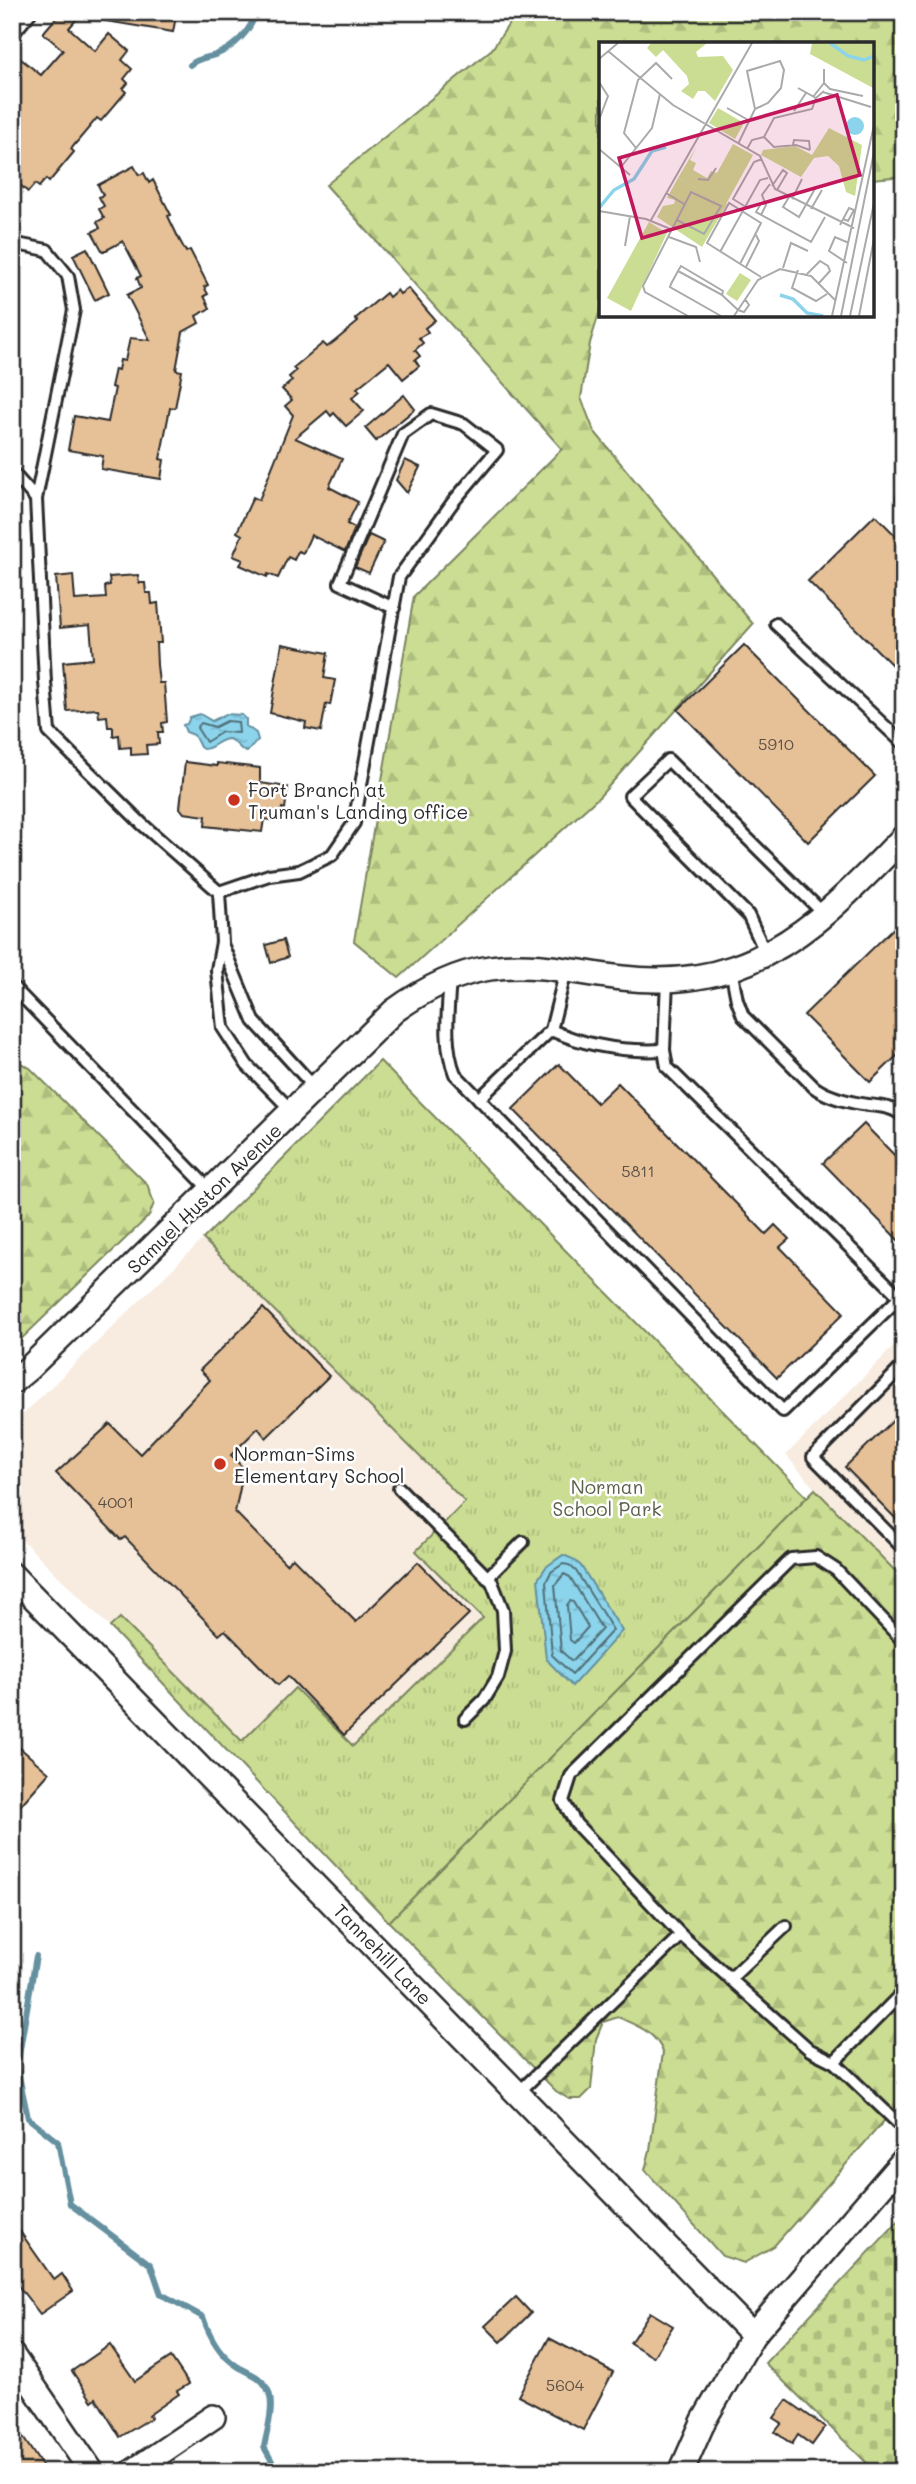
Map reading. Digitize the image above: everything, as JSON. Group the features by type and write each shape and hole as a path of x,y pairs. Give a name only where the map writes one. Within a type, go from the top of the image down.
{"street":[{"name":"Samuel Huston Avenue","path":"12,1382 394,1012 429,988 473,971 502,966 566,970 624,978 667,979 731,969 766,954 801,934 835,906 904,838"},
{"name":"Tannehill Lane","path":"12,1575 753,2334"},
{"path":"681,2472 704,2420 753,2334 904,2160"},
{"path":"12,2355 92,2472"},
{"path":"132,2472 213,2417"}],"lane":[{"path":"12,35 31,12"},
{"path":"12,243 47,250 68,276 74,310 36,499 50,732 142,824 219,892 222,942 217,970 223,1028 247,1065 293,1112"},
{"path":"219,892 269,875 299,871 332,855 355,823 394,608 399,577 453,502 497,450 464,425 431,414 403,434 340,583 394,608"},
{"path":"12,472 36,499"},
{"path":"776,624 904,744"},
{"path":"766,954 748,915 630,796 668,760 824,914"},
{"path":"222,942 254,1021 316,1089"},
{"path":"731,969 743,1016 814,1087 825,1095 855,1103 901,1109"},
{"path":"479,1099 551,1030 566,970"},
{"path":"450,979 447,1036 450,1062 455,1074 783,1411 902,1299 667,1066 664,1050 667,979"},
{"path":"14,990 211,1191"},
{"path":"551,1030 571,1039 621,1049 664,1050"},
{"path":"904,1365 813,1457 904,1549"},
{"path":"399,1488 492,1583 503,1610 505,1651 498,1677 484,1700 465,1719"},
{"path":"487,1578 523,1542"},
{"path":"904,1642 836,1570 816,1557 791,1559 571,1776 564,1801 576,1824 681,1935 810,2050 834,2062 904,2129"},
{"path":"730,1979 786,1926"},
{"path":"518,2093 681,1935"},
{"path":"834,2062 904,1990"}],"shaded area":[{"name":"Norman-Sims Elementary School","path":"203,1239 465,1502 417,1551 484,1618 353,1746 242,1742 120,1618 110,1627 12,1530 12,1425"},
{"path":"904,1336 904,1580 815,1489 786,1455"}],"green space":[{"path":"517,12 880,12 904,23 904,176 874,179 874,42 599,42 599,314 590,343 581,398 594,431 753,624 600,796 399,978 354,941 414,596 562,449 326,185 492,49"},
{"path":"12,1061 30,1068 147,1184 154,1203 149,1216 12,1348"},
{"name":"Norman School Park","path":"380,1061 807,1497 389,1922 110,1627 120,1618 242,1741 295,1688 353,1746 483,1618 416,1551 465,1502 203,1239"},
{"path":"815,1489 904,1580 904,2101 774,2246 744,2263 722,2256 645,2170 663,2052 650,2034 618,2017 603,2022 596,2039 591,2089 581,2099 569,2099 556,2091 389,1922"},
{"path":"904,2215 904,2472 876,2472 765,2363"}],"water":[{"path":"200,714 212,721 226,714 242,715 246,719 246,726 256,733 258,740 247,752 229,739 203,749 194,735 186,732 183,725 187,724 190,717"},
{"path":"563,1555 581,1566 622,1631 572,1686 546,1659 538,1579 546,1567"}],"building":[{"path":"61,12 83,12 69,28 95,51 109,34 129,51 122,60 132,69 124,79 128,83 123,89 126,92 101,121 97,118 71,149 74,152 49,182 46,179 39,187 35,184 28,192 12,178 12,69 21,59 41,75 63,50 43,33"},
{"path":"106,12 170,12 169,15 176,16 173,32 106,21"},
{"path":"134,166 139,175 144,173 149,183 153,180 171,215 168,216 178,237 186,252 190,250 208,285 204,287 208,294 204,296 210,308 196,316 199,323 183,332 176,370 182,371 175,408 170,408 160,459 164,460 161,479 101,469 103,456 68,450 74,416 108,422 115,388 111,387 115,369 118,370 120,360 125,361 130,338 150,340 127,295 141,288 137,278 141,276 123,241 103,252 92,232 100,228 97,222 104,218 99,209 104,206 99,197 103,195 98,185"},
{"path":"87,248 109,293 95,300 73,255"},
{"path":"408,288 435,320 425,328 428,332 419,338 423,343 415,350 420,356 415,360 419,366 403,379 389,362 357,388 360,391 352,398 364,411 346,426 334,413 331,416 327,411 295,438 342,459 329,487 358,502 347,524 355,528 345,552 311,535 303,553 298,551 294,560 288,557 278,578 268,574 267,577 240,565 243,560 233,556 242,535 237,532 253,497 259,500 293,415 285,406 292,400 282,389 292,381 289,377 296,371 293,368 323,343 327,347 335,341 358,322 355,319 386,293 389,297 397,290 400,294"},
{"path":"404,395 415,409 376,441 365,428"},
{"path":"405,460 420,467 407,493 396,480"},
{"path":"875,515 904,544 904,677 808,581"},
{"path":"369,535 384,542 369,573 355,567"},
{"path":"73,575 75,600 106,598 105,586 110,585 109,577 138,575 139,583 145,583 146,593 151,593 152,604 158,603 161,643 156,643 157,665 159,683 164,683 167,722 162,723 163,732 158,732 159,744 146,745 147,754 131,755 131,747 120,748 119,735 113,736 113,727 108,727 107,716 99,717 98,709 67,711 63,662 93,659 90,625 60,628 56,577"},
{"path":"282,644 328,653 324,678 335,680 330,705 326,704 321,731 305,728 306,722 270,713"},
{"path":"744,645 875,776 808,842 678,710"},
{"name":"Fort Branch at Truman's Landing office","path":"185,762 260,768 260,783 288,787 285,809 282,808 280,821 264,819 262,832 205,826 206,816 184,813 180,808"},
{"path":"904,918 904,1049 870,1082 804,1015"},
{"path":"283,940 288,957 271,963 266,945"},
{"path":"559,1064 597,1103 618,1083 766,1234 775,1225 789,1239 780,1247 844,1313 777,1378 513,1109"},
{"path":"864,1124 904,1165 904,1246 823,1163"},
{"path":"263,1308 329,1376 266,1438 258,1428 231,1455 244,1469 235,1512 286,1564 293,1558 356,1622 418,1562 469,1614 344,1735 288,1676 278,1685 225,1630 219,1635 125,1537 121,1540 56,1473 110,1424 140,1454 210,1380 200,1370"},
{"path":"904,1410 904,1527 845,1467"},
{"path":"12,1741 49,1773 12,1815"},
{"path":"12,2220 54,2280 62,2274 73,2291 40,2314 12,2278"},
{"path":"516,2297 531,2313 501,2342 485,2326"},
{"path":"650,2312 673,2326 653,2357 630,2343"},
{"path":"549,2338 613,2372 583,2430 518,2396"},
{"path":"110,2345 135,2381 171,2357 189,2384 149,2415 151,2418 120,2437 96,2398 92,2401 72,2371"},
{"path":"787,2400 825,2427 812,2445 798,2435 792,2444 775,2432 782,2423 774,2418"},
{"path":"22,2436 46,2472 12,2472 12,2443"}],"waterway":[{"path":"190,65 222,52 235,43 246,32 256,12"},
{"path":"36,1956 17,2067 28,2118 58,2142 70,2204 151,2265 161,2294 203,2317 212,2338 225,2356 257,2377 267,2388 271,2409 264,2447 278,2472"}],"place":[{"name":"Fort Branch at Truman's Landing office","path":"234,800"},
{"name":"Norman-Sims Elementary School","path":"220,1464"}]}
